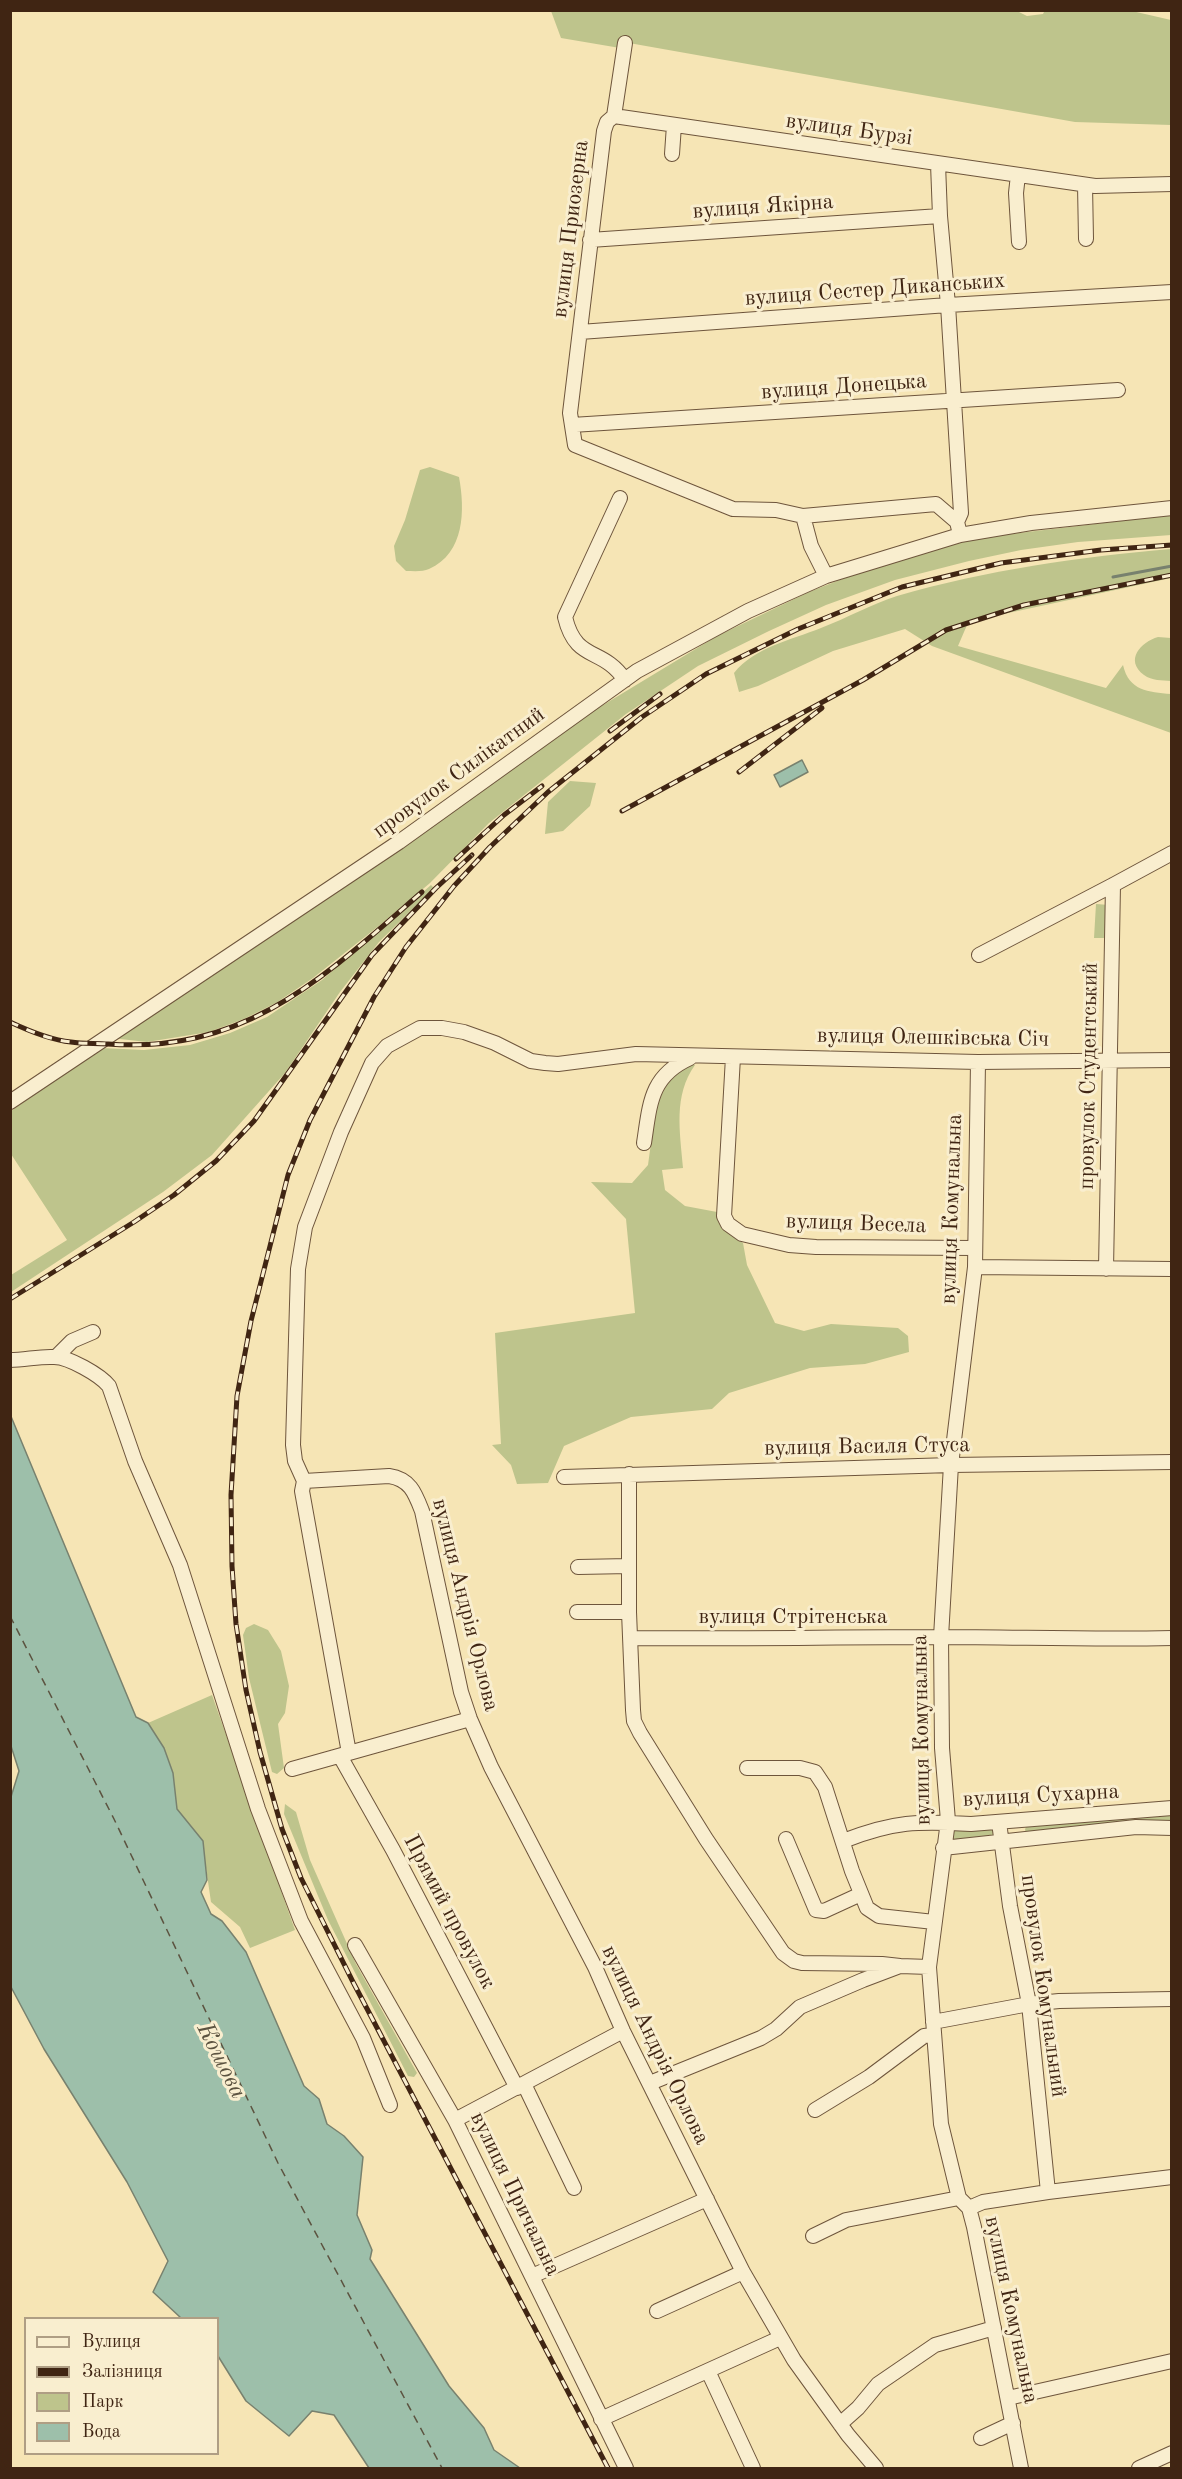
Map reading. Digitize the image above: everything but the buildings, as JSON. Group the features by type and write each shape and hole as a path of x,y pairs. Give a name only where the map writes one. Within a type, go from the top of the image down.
{"street":[{"name":"вулиця Приозерна","path":"572,425 570,413 604,131 607,122 614,116 625,43"},
{"name":"вулиця Бурзі","path":"614,116 1018,176 1085,184 1172,184"},
{"path":"672,154 674,125"},
{"path":"938,165 955,401 961,513 959,529"},
{"path":"1018,176 1016,193 1019,242"},
{"path":"1085,184 1086,239"},
{"name":"вулиця Якірна","path":"590,240 940,216"},
{"name":"вулиця Сестер Диканських","path":"580,332 948,305 1172,292"},
{"name":"вулиця Донецька","path":"572,425 1118,390"},
{"path":"572,425 573,441 578,447 733,509 776,510 804,516 936,504 959,490"},
{"path":"620,498 565,617 569,633 575,643 613,664 625,680"},
{"path":"936,504 959,529"},
{"name":"провулок Силікатний","path":"10,1102 399,842 625,680 748,611 826,576 959,529 1172,508"},
{"path":"804,516 811,546 826,576"},
{"path":"979,955 1172,853"},
{"name":"провулок Студентський","path":"1106,1269 1113,885"},
{"path":"304,1481 297,1468 293,1444 298,1269 304,1234 341,1132 372,1063 387,1047 420,1028 442,1028 475,1035 531,1061 545,1063 636,1054 695,1056"},
{"path":"644,1143 650,1103 666,1072 674,1065 695,1056"},
{"name":"вулиця Олешківська Січ","path":"695,1056 978,1062 1172,1060"},
{"name":"вулиця Весела","path":"733,1057 724,1216 735,1230 742,1234 789,1245 975,1248"},
{"name":"вулиця Комунальна","path":"978,1062 975,1267 951,1465 941,1637 942,1748 948,1821 929,1967 941,2124 964,2203 994,2328 1021,2469"},
{"path":"975,1267 1172,1269"},
{"path":"57,1356 72,1341 93,1332"},
{"path":"10,1360 57,1356 93,1372 109,1386 135,1461 180,1565 258,1809 301,1921 363,2038 390,2105"},
{"name":"вулиця Василя Стуса","path":"564,1477 951,1465 1172,1462"},
{"path":"629,1474 629,1612 633,1717 637,1727 706,1839 783,1953 794,1961 802,1963 929,1967"},
{"name":"вулиця Андрія Орлова","path":"304,1481 389,1476 399,1478 412,1489 422,1511 461,1692 470,1719 523,1832 555,1888 595,1967 623,2031 743,2272 780,2338 840,2424 876,2469"},
{"name":"Прямий провулок","path":"304,1481 302,1491 344,1755 574,2188"},
{"path":"578,1567 629,1566"},
{"path":"578,1612 629,1612"},
{"name":"вулиця Стрітенська","path":"631,1638 802,1640 941,1637 1074,1640 1172,1638"},
{"path":"292,1769 470,1719"},
{"path":"747,1768 800,1768 815,1772 822,1780 867,1908 874,1914 934,1922"},
{"name":"вулиця Сухарна","path":"843,1841 885,1826 948,1821 971,1824 1172,1808"},
{"name":"провулок Комунальний","path":"999,1822 1010,1906 1029,2004 1048,2192"},
{"name":"вулиця Сухарна","path":"943,1848 1136,1827 1172,1828"},
{"path":"786,1839 816,1910 824,1911 861,1894"},
{"name":"вулиця Причальна","path":"355,1944 455,2120 626,2469"},
{"path":"650,2083 761,2038 776,2029 800,2007 900,1966"},
{"path":"814,2110 869,2077 933,2028 1029,2004 1059,2001 1172,1999"},
{"path":"455,2120 623,2031"},
{"path":"813,2236 846,2220 1048,2192 1172,2178"},
{"path":"532,2276 706,2199"},
{"path":"657,2311 743,2272"},
{"path":"840,2424 858,2408 878,2384 935,2345 994,2328"},
{"path":"601,2419 780,2338"},
{"path":"1008,2398 1172,2361"},
{"path":"708,2371 753,2469"},
{"name":"вулиця Комунальна","path":"981,2438 1013,2423"},
{"path":"1139,2469 1172,2453"}],"green space":[{"path":"1015,10 1027,16 1043,14 1045,10 1132,11 1171,20 1171,125 1075,122 629,43 630,38 623,37 620,48 561,38 551,11"},
{"path":"430,467 459,477 462,503 460,529 450,553 441,562 427,570 406,571 396,561 394,546 405,520 420,470"},
{"path":"1171,515 1171,535 1078,542 1021,550 895,580 826,605 698,666 626,714 489,823 430,883 313,978 276,1003 244,1019 209,1032 147,1042 111,1038 590,713 717,636 809,592 860,572 940,547 985,537"},
{"path":"1171,549 1171,578 999,615 967,625 958,646 1106,688 1123,665 1126,674 1135,685 1147,691 1171,694 1171,733 932,646 905,629 833,651 758,686 739,692 734,673 763,650 897,596 965,579 1033,566"},
{"path":"1158,637 1171,638 1171,681 1147,677 1135,663 1137,652 1141,647"},
{"path":"570,781 596,783 590,806 563,831 545,834 548,802"},
{"path":"431,885 434,888 379,942 340,992 285,1073 212,1155 163,1192 11,1292 11,1275 67,1240 11,1154 11,1111 101,1048 144,1050 190,1045 230,1033 267,1017 322,980"},
{"path":"1096,904 1109,905 1107,938 1094,938"},
{"path":"695,1065 683,1089 680,1114 683,1168 662,1170 665,1190 685,1206 717,1212 727,1229 743,1243 747,1265 775,1323 804,1331 831,1324 898,1328 908,1336 909,1352 865,1364 810,1368 729,1393 712,1409 631,1417 564,1446 548,1483 517,1484 511,1465 492,1445 501,1444 495,1333 635,1313 626,1219 591,1182 632,1183 648,1165 656,1106 672,1072"},
{"path":"254,1624 268,1630 281,1651 289,1686 285,1713 278,1724 284,1768 277,1774 272,1772 249,1678 243,1635 246,1628"},
{"path":"212,1695 295,1930 250,1948 240,1927 211,1902 206,1868 176,1809 173,1773 164,1748 148,1723"},
{"path":"285,1804 296,1812 310,1860 356,1964 417,2073 414,2077 408,2076 328,1920 284,1814"},
{"path":"1171,1811 1171,1823 1026,1832 1025,1830 1026,1826"},
{"path":"993,1827 997,1836 954,1841 951,1839 952,1830 956,1828"}],"water":[{"path":"802,760 808,772 780,787 774,775"},
{"name":"Кошова","path":"10,1414 136,1717 148,1723 164,1748 173,1773 177,1809 203,1841 207,1880 201,1892 211,1914 222,1921 246,1952 304,2086 319,2099 327,2124 344,2136 363,2157 357,2215 372,2250 370,2259 449,2386 484,2428 494,2450 520,2468 369,2468 334,2415 312,2411 289,2436 246,2401 219,2358 219,2317 180,2317 153,2292 168,2261 127,2182 44,2049 11,1987 10,1800 19,1771 10,1743"}],"waterway":[{"path":"1113,577 1172,566"}],"ferry route":[{"path":"10,1616 114,1819 278,2163 442,2468"}],"railway":[{"path":"608,2468 353,1982 301,1878 282,1829 260,1752 246,1690 236,1624 231,1495 237,1396 251,1321 288,1175 310,1120 374,997 406,947 454,886 490,847 548,792 642,717 706,674 798,629 902,587 1001,563 1101,550 1172,545"},
{"path":"622,811 863,680 946,630 1024,605 1172,575"},
{"path":"610,731 660,694"},
{"path":"739,772 822,708"},
{"path":"456,859 504,815 542,786"},
{"path":"10,1299 134,1222 174,1195 216,1161 254,1121 372,955 436,888 472,855"},
{"path":"10,1022 48,1037 80,1043 157,1044 202,1036 242,1023 280,1004 351,953 422,892"}]}
